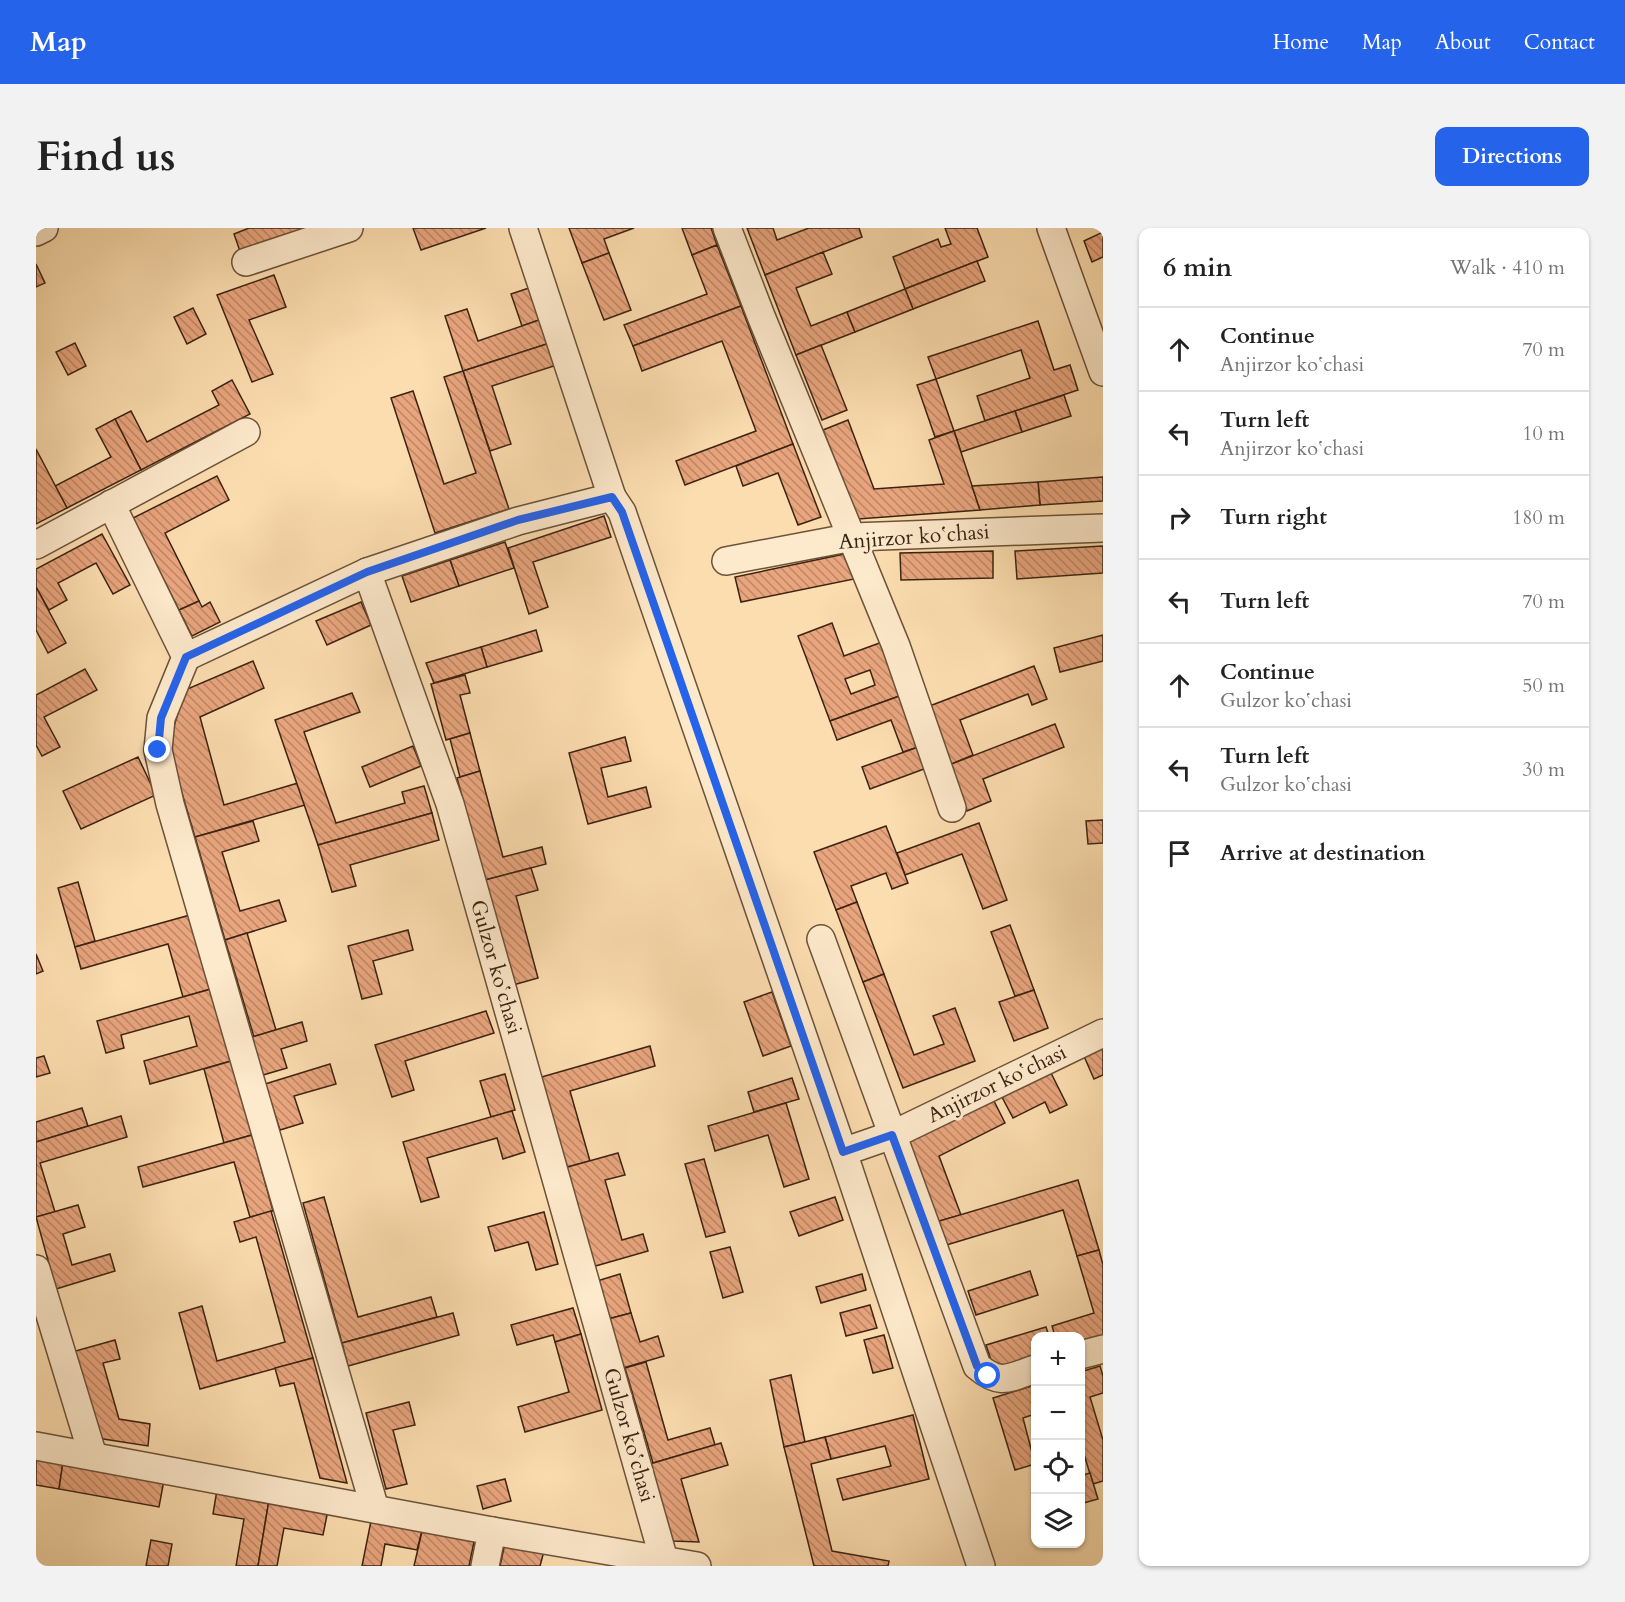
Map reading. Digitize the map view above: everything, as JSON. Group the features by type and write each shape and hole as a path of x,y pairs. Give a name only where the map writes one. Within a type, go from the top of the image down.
{"street":[{"path":"36,232 44,228"},
{"path":"246,262 348,228"},
{"path":"523,228 612,497 622,512 843,1152 981,1566"},
{"path":"727,228 760,316 896,646 952,808"},
{"path":"1050,228 1103,372"},
{"path":"36,545 246,432"},
{"path":"375,1509 170,804 158,750 161,718 186,657 367,572 518,520 612,497"},
{"path":"111,504 186,657"},
{"name":"Anjirzor koʻchasi","path":"726,561 853,537 1103,528"},
{"name":"Gulzor koʻchasi","path":"367,572 450,804 664,1560"},
{"path":"821,939 977,1366 988,1376 1000,1379 1031,1370"},
{"name":"Anjirzor koʻchasi","path":"843,1152 892,1135 1103,1033"},
{"path":"36,1269 93,1456"},
{"path":"1085,1354 1103,1348"},
{"path":"36,1446 492,1531 697,1566"},
{"path":"485,1566 492,1531"}],"building":[{"path":"249,228 310,228 242,257 234,234"},
{"path":"413,228 486,228 421,250"},
{"path":"569,228 634,228 604,239 609,253 582,263"},
{"path":"682,228 711,228 717,245 692,255"},
{"path":"747,228 773,228 777,240 809,228 859,228 862,237 765,275"},
{"path":"945,228 977,228 988,257 905,289 893,257 938,239 941,247 951,244"},
{"path":"1103,232 1103,257 1092,262 1084,241"},
{"path":"717,245 741,306 633,346 624,325 707,294 692,255"},
{"path":"823,252 832,274 796,288 811,326 847,312 855,332 796,355 765,275"},
{"path":"609,253 631,310 604,320 582,263"},
{"path":"977,261 985,281 913,309 905,289"},
{"path":"36,264 45,283 36,287"},
{"path":"274,275 286,307 249,320 273,374 252,382 217,295"},
{"path":"535,286 545,318 522,326 511,294"},
{"path":"905,289 913,309 855,332 847,312"},
{"path":"741,306 793,444 685,485 676,461 756,431 722,341 642,371 633,346"},
{"path":"193,308 206,334 187,344 174,317"},
{"path":"467,309 478,341 545,318 553,342 463,371 445,316"},
{"path":"1038,321 1054,370 1070,365 1078,390 985,421 977,396 1030,378 1021,350 936,379 928,357"},
{"path":"553,342 560,364 492,386 511,444 490,451 463,371"},
{"path":"75,343 86,366 68,375 56,352"},
{"path":"821,345 847,410 822,420 796,355"},
{"path":"463,371 509,509 435,533 391,398 413,391 444,484 476,473 444,377"},
{"path":"936,379 954,431 935,437 917,385"},
{"path":"232,380 250,414 141,470 115,419 131,411 147,442 219,405 212,391"},
{"path":"1064,395 1071,416 1022,432 1015,411"},
{"path":"1015,411 1022,432 961,452 954,431"},
{"path":"115,419 141,470 67,508 55,486 111,457 96,429"},
{"path":"848,420 874,489 944,484 929,440 954,431 980,510 858,519 823,430"},
{"path":"793,444 821,517 798,525 778,473 743,486 736,466"},
{"path":"36,449 67,508 36,524"},
{"path":"217,476 229,500 165,533 199,601 179,610 133,518"},
{"path":"1103,477 1103,501 1040,505 1038,482"},
{"path":"1038,482 1040,505 980,510 972,486"},
{"path":"604,516 611,537 533,562 548,607 529,614 508,548"},
{"path":"102,534 130,585 113,594 96,563 58,583 67,600 49,610 36,587 36,569"},
{"path":"505,542 514,568 459,586 450,560"},
{"path":"1103,546 1103,573 1017,579 1015,551"},
{"path":"993,551 993,578 901,580 900,553"},
{"path":"854,552 859,578 741,602 735,577"},
{"path":"450,560 459,586 411,602 402,576"},
{"path":"36,587 66,643 48,653 36,630"},
{"path":"199,601 202,607 210,602 220,622 192,636 179,610"},
{"path":"361,602 371,625 327,645 316,621"},
{"path":"832,623 844,656 885,641 905,694 830,721 798,636","holes":["870,670 875,685 851,694 845,679"]},
{"path":"536,630 542,651 487,667 481,647"},
{"path":"1103,635 1103,661 1060,672 1054,648"},
{"path":"481,647 487,667 434,683 426,663"},
{"path":"253,661 264,688 200,717 224,805 298,783 305,805 195,837 168,746 185,690"},
{"path":"1034,666 1047,699 1032,705 1028,694 960,720 973,755 949,765 927,707"},
{"path":"85,669 97,690 44,717 60,747 42,756 36,745 36,695"},
{"path":"465,675 470,693 460,695 470,733 446,740 431,684"},
{"path":"352,693 360,712 304,732 336,823 405,803 402,792 424,786 432,813 318,845 275,720"},
{"path":"905,694 924,745 903,752 891,720 837,740 830,721"},
{"path":"1055,724 1064,747 983,779 991,801 967,811 949,765"},
{"path":"470,733 480,771 460,777 450,739"},
{"path":"625,737 631,761 601,768 608,797 646,787 651,807 588,824 569,753"},
{"path":"924,745 932,766 870,789 862,767"},
{"path":"413,746 421,766 370,787 362,767"},
{"path":"138,757 156,795 81,829 63,791"},
{"path":"480,771 503,857 542,847 546,864 485,880 457,778"},
{"path":"432,813 439,840 350,865 356,886 332,892 318,845"},
{"path":"1103,820 1103,843 1088,844 1086,821"},
{"path":"253,821 259,841 222,852 240,911 279,900 286,921 225,940 195,837"},
{"path":"979,823 1007,900 983,909 962,854 905,875 897,853"},
{"path":"886,826 908,883 892,889 886,873 851,886 857,902 836,910 814,852"},
{"path":"531,868 538,890 516,896 538,978 513,985 485,880"},
{"path":"78,882 95,941 75,947 58,888"},
{"path":"857,902 884,974 863,982 836,910"},
{"path":"190,915 211,989 183,997 168,944 81,969 75,947"},
{"path":"1010,925 1034,990 1015,996 991,932"},
{"path":"408,930 413,950 373,961 382,994 362,999 348,946"},
{"path":"247,933 276,1030 254,1037 225,940"},
{"path":"36,954 43,971 36,974"},
{"path":"884,974 914,1055 944,1044 933,1016 955,1008 975,1061 903,1088 863,982"},
{"path":"211,989 231,1061 150,1084 144,1061 197,1046 189,1016 121,1035 124,1048 106,1053 97,1021"},
{"path":"1034,990 1048,1028 1014,1041 999,1002"},
{"path":"772,992 791,1046 763,1056 744,1002"},
{"path":"486,1011 494,1033 405,1061 414,1090 392,1097 375,1045"},
{"path":"302,1022 307,1041 281,1049 287,1068 263,1075 252,1037"},
{"path":"1103,1045 1103,1075 1094,1079 1083,1054"},
{"path":"650,1046 655,1066 570,1091 590,1161 564,1168 538,1078"},
{"path":"44,1056 50,1073 36,1077 36,1058"},
{"path":"231,1061 252,1135 224,1143 204,1069"},
{"path":"330,1064 336,1084 294,1096 303,1123 280,1130 265,1084"},
{"path":"1051,1073 1067,1105 1050,1113 1045,1102 1013,1118 1002,1097"},
{"path":"505,1074 515,1110 491,1117 480,1081"},
{"path":"792,1078 799,1099 754,1112 748,1092"},
{"path":"993,1099 1005,1123 939,1156 961,1215 936,1222 906,1141"},
{"path":"786,1103 809,1179 784,1187 768,1135 715,1151 708,1126"},
{"path":"82,1108 88,1126 36,1142 36,1122"},
{"path":"512,1111 525,1152 503,1159 497,1138 427,1158 439,1197 421,1202 403,1142"},
{"path":"121,1116 127,1137 40,1163 55,1212 36,1217 36,1142"},
{"path":"252,1135 273,1211 250,1217 234,1162 143,1187 138,1167"},
{"path":"618,1153 625,1175 605,1180 622,1240 643,1234 648,1251 592,1267 564,1168"},
{"path":"704,1159 725,1232 706,1237 685,1164"},
{"path":"1078,1180 1099,1250 1077,1256 1063,1210 943,1246 936,1222"},
{"path":"324,1197 358,1317 431,1297 437,1317 342,1343 303,1203"},
{"path":"835,1197 843,1220 799,1236 790,1212"},
{"path":"78,1205 85,1227 63,1234 72,1265 110,1254 115,1271 56,1289 36,1217"},
{"path":"271,1211 313,1358 200,1389 179,1313 202,1306 217,1361 285,1342 256,1237 240,1242 234,1222"},
{"path":"544,1212 558,1264 536,1270 528,1242 495,1251 488,1227"},
{"path":"730,1247 743,1292 723,1298 710,1252"},
{"path":"1099,1250 1103,1265 1103,1338 1085,1343 1085,1332 1054,1332 1052,1326 1094,1313 1077,1256"},
{"path":"1030,1271 1038,1295 976,1315 968,1291"},
{"path":"620,1274 631,1313 608,1319 597,1281"},
{"path":"862,1274 866,1290 821,1303 816,1287"},
{"path":"870,1305 877,1328 846,1336 840,1313"},
{"path":"573,1308 581,1334 555,1342 553,1335 517,1345 511,1325"},
{"path":"453,1313 459,1335 348,1366 342,1343"},
{"path":"631,1313 640,1342 658,1336 664,1356 623,1368 608,1319"},
{"path":"1046,1327 1048,1332 1031,1332 1031,1360 995,1372 986,1345"},
{"path":"581,1334 602,1410 525,1432 518,1407 569,1392 555,1342"},
{"path":"884,1335 893,1368 873,1373 864,1340"},
{"path":"115,1340 120,1359 103,1363 119,1419 150,1424 148,1446 97,1438 72,1352"},
{"path":"313,1358 347,1483 320,1478 294,1383 280,1386 275,1368"},
{"path":"646,1362 668,1440 710,1428 715,1445 653,1463 625,1368"},
{"path":"1100,1366 1103,1376 1103,1393 1090,1397 1103,1440 1103,1481 1093,1484 1085,1458 1085,1370"},
{"path":"791,1375 805,1442 784,1447 770,1380"},
{"path":"1031,1386 1031,1415 1023,1418 1031,1449 1031,1465 1015,1470 993,1398"},
{"path":"409,1402 415,1425 393,1430 407,1484 386,1489 366,1413"},
{"path":"913,1415 929,1479 843,1500 837,1479 891,1466 885,1446 831,1459 825,1437"},
{"path":"825,1437 831,1459 811,1464 832,1551 889,1561 888,1566 814,1566 784,1447"},
{"path":"721,1443 728,1465 681,1479 699,1542 673,1541 650,1464"},
{"path":"36,1457 63,1462 59,1489 36,1485"},
{"path":"63,1462 164,1480 159,1507 59,1489"},
{"path":"1090,1473 1098,1499 1085,1503 1085,1494 1085,1474"},
{"path":"505,1479 511,1501 483,1509 477,1486"},
{"path":"217,1490 269,1500 258,1566 236,1566 244,1519 213,1514"},
{"path":"269,1500 328,1510 323,1535 284,1528 277,1566 258,1566"},
{"path":"372,1516 423,1527 417,1550 385,1544 381,1566 362,1566"},
{"path":"423,1527 475,1537 469,1566 414,1566"},
{"path":"151,1540 172,1544 168,1566 146,1566"},
{"path":"505,1543 544,1551 540,1566 500,1566"}],"route":[{"path":"158,750 161,718 186,657 367,572 518,520 612,497 622,512 843,1152 892,1135 977,1366 988,1376"}]}
